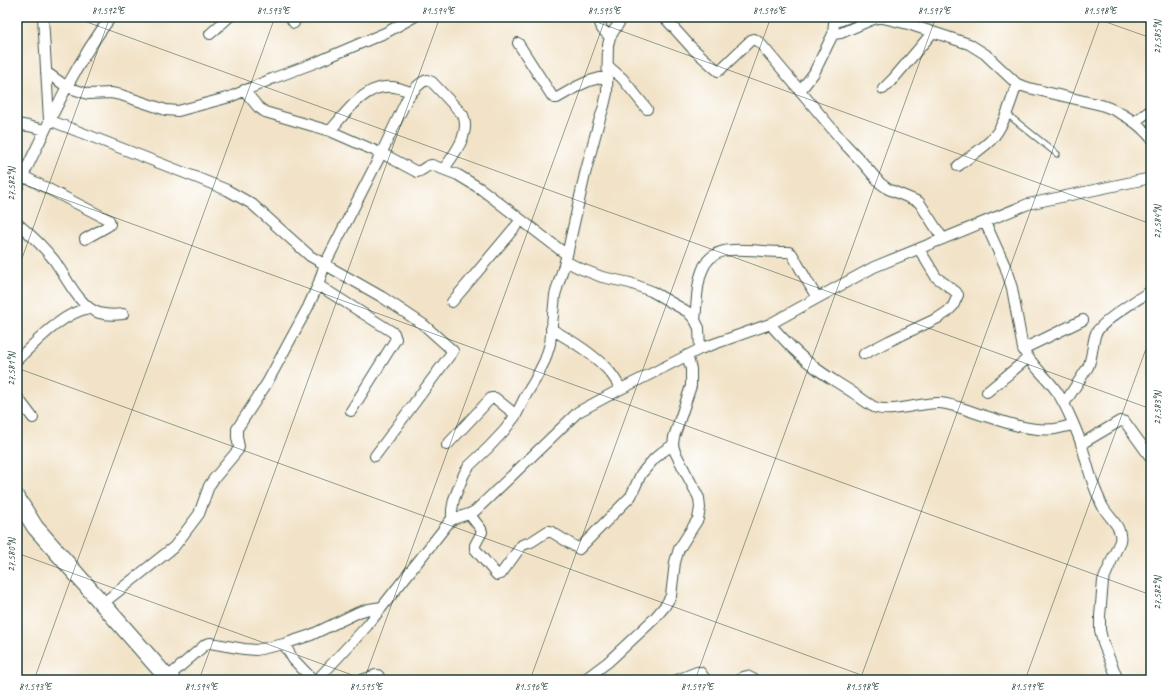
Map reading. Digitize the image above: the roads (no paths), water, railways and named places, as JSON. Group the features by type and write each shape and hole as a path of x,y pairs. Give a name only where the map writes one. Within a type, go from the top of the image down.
{"main road":[{"path":"17,498 35,527 102,604 170,678"}],"street":[{"path":"43,17 47,125"},
{"path":"17,188 67,87 96,37 112,17"},
{"path":"210,34 229,17"},
{"path":"46,72 67,87 88,94 122,94 172,111 178,111 230,97 387,32 414,17"},
{"path":"598,17 602,29 610,37"},
{"path":"452,519 454,499 464,474 469,466 493,442 516,415 545,360 550,344 555,295 566,258 585,174 607,93 608,46 610,37 624,17"},
{"path":"664,17 691,47 718,71 751,40 756,40 760,43 880,184 921,205 943,239"},
{"path":"800,90 814,73 833,34 834,20 849,17"},
{"path":"833,34 841,33 871,20 883,18 933,32 969,44 985,54 1017,84 1112,109 1134,122 1151,138"},
{"path":"883,89 898,74 933,32"},
{"path":"518,43 554,98 557,98 608,71"},
{"path":"608,71 622,78 647,109"},
{"path":"102,604 174,547 199,514 209,486 238,450 237,428 267,383 308,307 318,285 325,264 407,99 423,81 429,80 432,82 463,115 466,121 464,135 458,148 444,169"},
{"path":"958,166 991,140 1007,114 1017,84"},
{"path":"330,131 353,105 368,92 376,89 392,87 402,88 411,93"},
{"path":"244,90 258,107 265,112 330,131 417,172 430,165 434,165 458,175 476,186 521,220 579,268 602,277 630,283 651,291 688,312 695,320 699,328 700,349"},
{"path":"1134,122 1151,110"},
{"path":"17,124 47,125 196,177 227,190 252,204 310,256 382,297 424,326 453,351 375,456"},
{"path":"23,176 109,220 110,222 108,226 85,239"},
{"path":"317,680 367,626 450,521 455,517 470,515 475,511 578,412 700,349 770,324 874,267 1028,204 1151,178"},
{"path":"452,302 521,220"},
{"path":"985,222 1005,266 1012,288 1025,354 1052,385 1064,404 1081,444 1103,507 1120,530 1121,536 1103,581 1100,616 1100,630 1103,643 1118,680"},
{"path":"17,223 45,249 89,308 99,313 115,315 123,314"},
{"path":"695,320 699,279 702,270 707,261 720,251 737,249 789,252 792,254 816,298"},
{"path":"864,354 938,318 953,306 958,295 936,277 919,249"},
{"path":"318,285 396,335 396,339 351,410"},
{"path":"1064,404 1091,360 1094,339 1097,332 1103,325 1124,309 1150,294"},
{"path":"17,360 40,336 65,318 80,310 89,308"},
{"path":"987,392 1025,354 1083,320"},
{"path":"770,324 790,346 813,366 876,408 885,409 940,403 956,406 1010,425 1031,429 1055,429 1073,425"},
{"path":"551,329 569,339 608,369 621,389"},
{"path":"584,680 608,662 654,619 665,606 671,596 675,562 679,549 698,519 700,508 698,498 673,445 674,437 691,386 691,369 687,356"},
{"path":"17,397 33,418"},
{"path":"447,445 491,398 495,398 516,415"},
{"path":"1081,444 1122,421 1125,422 1151,458"},
{"path":"470,515 482,532 475,545 475,550 497,575 501,574 522,545 531,542 548,531 579,549 631,496 641,474 654,459 673,445"},
{"path":"170,678 206,644 210,643 256,650 284,644 311,635 359,612 382,607"},
{"path":"284,644 293,659 313,680"},
{"path":"676,680 697,672 700,672 706,680"},
{"path":"362,680 376,675 378,675 381,680"},
{"path":"740,680 747,676 755,680"}],"lane":[{"path":"1007,114 1057,154"}]}
